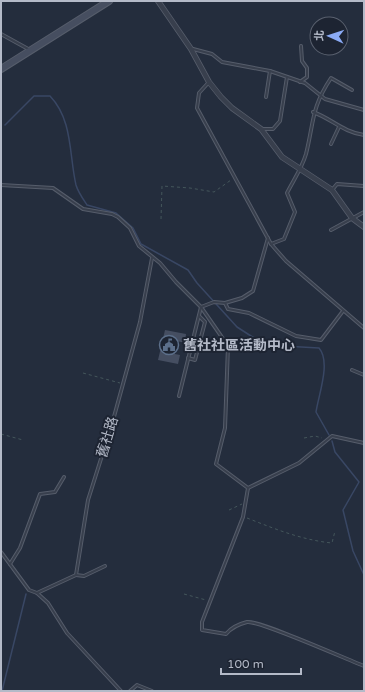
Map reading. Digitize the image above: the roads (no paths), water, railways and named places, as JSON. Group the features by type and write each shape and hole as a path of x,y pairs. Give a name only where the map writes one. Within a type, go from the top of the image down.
{"street":[{"path":"1,69 109,1"},
{"path":"158,1 191,49 209,82 232,108 261,130 282,157 332,190 352,218 364,227"}],"lane":[{"path":"1,34 31,50"},
{"path":"300,82 308,76 307,68 302,61 301,46"},
{"path":"191,49 212,54 222,62 270,71 300,82 325,99 364,110"},
{"path":"266,97 270,71"},
{"path":"261,130 273,129 280,121 287,77"},
{"path":"271,244 284,240 294,216 295,212 287,193 306,154 313,112 320,95 331,78 352,90"},
{"path":"209,82 199,93 197,108 271,244 286,261 343,312 364,328"},
{"path":"313,112 324,116 339,127 351,133 364,135"},
{"path":"331,144 339,127"},
{"path":"332,190 337,184 364,186"},
{"path":"1,185 53,188 83,210 112,214 123,220 130,228 139,246 152,258 160,262 176,282 201,307 228,346 225,428 216,464 248,488"},
{"path":"331,230 364,212"},
{"path":"201,307 214,302 225,303 242,298 253,291 268,238"},
{"name":"舊社路","path":"76,575 88,500 112,424 140,322 152,258"},
{"path":"225,303 228,309 249,313 296,336 321,340 343,312"},
{"path":"179,396 201,307"},
{"path":"188,358 195,360 203,330 205,322 199,315"},
{"path":"352,370 364,375"},
{"path":"248,488 299,463 332,436 364,443"},
{"path":"10,564 20,548 40,494 55,492 64,477"},
{"path":"248,488 244,517 202,622 202,630 226,634 230,629 248,622 276,630 364,666"},
{"path":"1,552 29,590 37,593 48,603 67,633 121,691"},
{"path":"37,593 76,575 84,576 105,566"},
{"path":"130,691 137,685 152,691"}],"waterway":[{"path":"5,125 34,96 50,96 63,116 69,138 76,185 79,193 87,205 116,213 133,228 141,244 188,270 197,283 237,327 251,336 266,345 319,348 324,361 324,369 316,412 329,435"},
{"path":"332,441 335,452 359,482 343,510 353,551 364,575"},
{"path":"2,691 26,594"}],"place":[{"name":"舊社社區活動中心","path":"169,345"}]}
